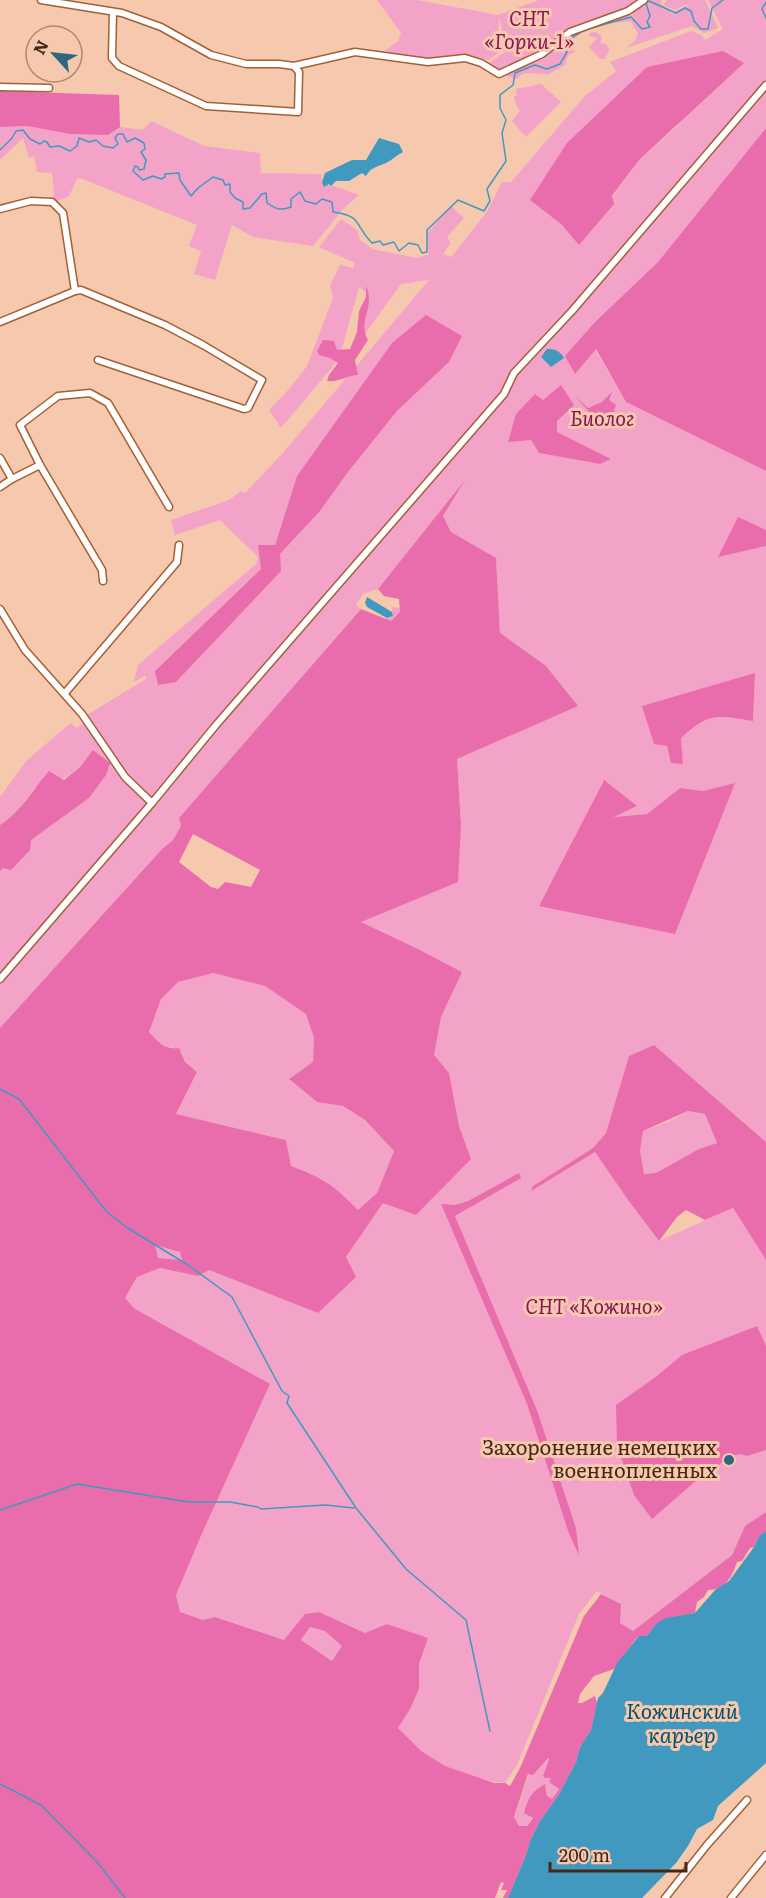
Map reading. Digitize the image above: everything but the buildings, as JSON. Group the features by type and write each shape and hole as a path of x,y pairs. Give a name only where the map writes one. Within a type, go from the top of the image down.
{"street":[{"path":"41,0 113,12 161,27 212,56 246,64 294,66 355,52 428,62 465,58 481,63 499,74 542,54 570,32 628,11 644,0"},
{"path":"113,12 112,58 119,66 206,106 298,112 299,72 294,66"},
{"path":"0,979 152,803 238,699 504,394 514,373 572,311 766,85"},
{"path":"0,87 49,88"},
{"path":"0,209 31,201 52,202 63,213 75,291"},
{"path":"0,322 81,290 165,325 262,380 248,408 244,409 98,360"},
{"path":"103,581 102,570 40,465 20,424 58,396 90,393 108,403 169,507"},
{"path":"0,458 12,479"},
{"path":"0,487 40,465"},
{"path":"65,693 177,562 179,545"},
{"path":"0,609 26,650 82,714 125,777 152,803"},
{"path":"665,1898 747,1800"},
{"path":"731,1898 766,1855"}],"green space":[{"name":"СНТ «Горки-1»","path":"377,0 417,0 498,15 539,0 639,0 625,10 590,20 570,29 535,57 519,60 499,71 488,64 507,50 499,18 498,53 488,60 474,56 451,55 430,58 387,54 386,50 398,41 401,33"},
{"path":"648,0 662,0 661,4 672,13 688,5 675,10 663,5 667,0 705,0 718,28 704,33 692,26 626,48 634,42 638,34 631,21 616,23 622,16 633,15 633,12"},
{"path":"708,0 766,0 766,128 658,262 594,323 565,356 575,374 595,349 626,402 766,471 766,530 738,518 718,557 766,546 766,1142 654,1045 629,1056 606,1133 593,1148 533,1186 531,1190 595,1152 659,1241 733,1208 766,1260 766,1346 756,1326 642,1386 652,1518 728,1457 740,1454 747,1456 766,1450 766,1512 745,1526 732,1555 633,1631 620,1623 619,1603 597,1591 579,1614 517,1765 505,1783 495,1782 462,1773 430,1758 398,1728 419,1689 419,1664 427,1638 387,1624 365,1633 319,1612 305,1614 284,1641 215,1617 203,1620 180,1613 176,1595 203,1531 135,1309 125,1298 137,1277 160,1268 198,1276 209,1270 318,1313 346,1257 383,1203 471,1159 459,1126 449,1073 433,1055 441,1017 462,972 361,922 461,824 457,759 518,732 382,620 393,616 392,607 400,608 545,665 500,633 496,559 451,532 443,516 461,486 378,589 363,594 356,605 361,609 179,818 181,826 173,840 163,848 0,1028 0,871 30,840 89,798 93,750 68,776 34,788 15,813 0,825 0,797 27,760 71,723 76,728 90,719 87,715 146,679 146,675 134,682 138,665 256,564 258,557 220,520 175,535 171,520 229,500 241,491 245,493 282,454 429,280 401,284 365,334 363,329 368,293 359,287 339,359 281,428 269,410 307,366 333,298 330,285 340,265 353,268 355,263 319,247 341,219 357,230 360,240 372,249 417,258 429,254 426,235 451,206 464,218 447,237 451,243 443,254 451,257 487,212 502,182 511,182 585,96 616,71 610,62 691,31 701,35 705,40 723,29","holes":["682,122 639,160 579,244 562,225 530,200","461,336 449,362 397,411 320,511 280,554 280,571 176,682 155,671 261,569 275,545 297,476","536,394 550,411 557,432 610,459 600,464 539,453 531,440","755,673 753,721 722,717 700,724 681,738 683,763 671,763 667,746","603,781 637,806 611,817 647,814 680,788 703,791 735,784 540,905","518,1174 520,1178 455,1216 537,1410 576,1528 578,1552 569,1534 527,1404 442,1205 455,1205 468,1201"]},
{"path":"583,31 567,46 575,52 568,55 565,65 549,74 524,73 516,79 505,75 572,33"},
{"path":"591,32 596,32 602,37 600,43 606,44 610,49 604,59 600,59 589,47 597,38 589,36"},
{"path":"723,51 744,63 639,160 612,196 614,204 579,245 562,225 530,200 567,143 647,67"},
{"path":"541,84 561,102 526,137 512,121 520,111 514,96 517,96 516,89"},
{"path":"0,91 119,95 120,127 108,135 70,134 27,126 0,127"},
{"path":"151,121 204,146 260,153 261,173 321,174 322,182 359,195 344,208 313,246 253,237 232,225 215,280 194,274 201,251 189,246 197,225 80,178 77,179 69,196 52,202 54,193 52,173 37,172 34,156 29,158 23,138 0,160 0,127 27,126 70,134 108,135 120,127 143,130"},
{"path":"766,128 766,471 626,402 596,349 575,374 565,356 594,323 658,262"},
{"path":"366,286 369,301 364,326 368,340 355,360 358,375 327,381 338,363 319,355 317,351 323,340 334,341 337,350 350,349 357,332 359,311 366,297"},
{"path":"426,315 462,336 449,362 397,411 320,511 280,554 281,571 176,682 158,685 155,671 261,569 258,545 275,545 297,476 392,343"},
{"path":"561,385 574,405 557,421 557,432 611,459 600,464 539,453 531,440 508,442 516,414 535,394 543,400"},
{"name":"Биолог","path":"612,392 609,400 616,405 612,416 598,422 575,396 588,408 602,402"},
{"path":"465,480 443,516 451,532 496,558 500,633 545,665 578,706 457,759 461,824 458,882 361,922 462,972 441,1017 434,1055 449,1073 459,1126 471,1159 416,1215 383,1203 346,1257 356,1277 318,1313 209,1270 198,1276 160,1268 137,1277 125,1298 135,1309 270,1384 176,1595 180,1612 203,1620 215,1617 284,1640 305,1614 319,1612 365,1633 387,1624 428,1638 419,1664 419,1689 398,1728 421,1751 445,1766 494,1783 505,1783 510,1786 520,1768 584,1616 601,1594 621,1604 620,1623 633,1631 732,1555 745,1526 766,1512 766,1531 760,1535 754,1547 750,1548 742,1561 737,1562 727,1582 719,1588 708,1590 697,1602 695,1613 668,1618 658,1624 647,1636 639,1636 614,1669 594,1676 580,1694 578,1703 595,1696 597,1703 591,1730 580,1747 576,1762 558,1796 540,1821 530,1841 508,1898 503,1898 507,1890 501,1890 504,1883 501,1882 495,1898 0,1898 0,1028 163,848 173,840 181,826 179,818 361,609 391,621 400,612 399,599 384,596 378,589","holes":["193,834 260,870 251,887 225,882 218,889 211,887 179,862","213,973 265,986 306,1014 314,1038 313,1062 289,1079 317,1102 343,1106 365,1120 394,1151 377,1193 358,1210 328,1183 291,1166 286,1140 176,1114 197,1072 185,1062 179,1048 166,1046 149,1032 161,999 178,982","155,1245 180,1252 182,1260 158,1258","310,1627 325,1631 342,1646 332,1661 301,1640","548,1758 543,1776 551,1778 549,1782 559,1789 552,1799 547,1796 545,1784 537,1789 529,1799 524,1813 533,1818 527,1826 519,1826 514,1817 528,1774 533,1775"]},
{"path":"738,517 766,530 766,546 718,557"},
{"path":"755,673 753,721 722,717 699,724 681,738 683,764 671,763 667,746 654,744 642,706"},
{"path":"93,750 110,763 106,775 89,798 31,840 30,850 11,870 3,868 0,871 0,825 21,807 49,771 64,780 80,767"},
{"path":"604,780 637,806 614,817 647,814 680,788 703,791 735,783 675,934 539,906"},
{"path":"213,973 265,986 306,1014 314,1038 313,1063 290,1080 317,1102 343,1106 365,1120 394,1151 377,1193 358,1210 328,1183 291,1166 286,1140 176,1114 197,1072 185,1062 179,1048 162,1044 149,1032 161,999 177,982"},
{"path":"654,1045 766,1142 766,1260 733,1208 705,1220 686,1210 677,1217 659,1241 595,1152 531,1191 533,1186 593,1148 606,1133 629,1056","holes":["688,1111 705,1114 717,1143 699,1149 656,1173 644,1174 640,1151 643,1131"]},
{"path":"688,1111 705,1114 717,1143 699,1149 656,1173 644,1174 639,1151 643,1131 670,1121"},
{"path":"519,1173 521,1178 455,1216 537,1410 576,1528 579,1555 569,1534 527,1404 441,1204 455,1205 468,1201"},
{"path":"155,1245 181,1252 182,1260 158,1258"},
{"path":"757,1326 766,1346 766,1450 747,1456 740,1454 728,1457 698,1479 652,1519 634,1495 617,1445 616,1405 682,1355"},
{"path":"310,1627 325,1631 343,1646 332,1661 301,1640"},
{"path":"547,1758 552,1778 559,1788 552,1799 547,1796 547,1790 527,1826 519,1826 514,1818 529,1774 533,1774"}],"water":[{"path":"379,138 399,144 403,152 372,169 366,176 362,173 349,181 336,181 331,186 329,184 324,187 322,182 325,173 352,160 366,160"},
{"path":"547,349 557,350 564,358 551,367 541,357"},
{"path":"367,597 392,612 393,616 387,618 367,607 365,603"},
{"name":"Кожинский карьер","path":"766,1531 766,1763 718,1806 713,1820 697,1829 676,1863 642,1898 508,1898 530,1841 540,1821 558,1796 576,1762 580,1747 591,1730 598,1698 603,1693 617,1663 639,1636 647,1636 656,1624 666,1618 695,1613 715,1590 729,1581 760,1535"}],"waterway":[{"path":"0,150 16,131 23,130 30,139 40,144 44,141 50,147 59,146 70,151 77,146 79,138 89,142 96,140 103,146 113,148 118,144 115,138 118,134 123,134 127,142 135,138 144,143 145,149 141,152 146,160 144,169 139,170 135,166 133,171 143,180 153,176 161,179 165,177 165,174 179,173 180,180 191,196 213,177 223,180 225,185 230,184 230,192 243,202 243,209 250,208 262,194 266,193 267,203 273,207 278,209 291,207 291,199 300,192 305,201 316,204 322,199 332,202 333,212 354,219 372,243 380,241 383,245 394,242 399,251 409,243 418,245 422,253 427,252 427,230 458,200 484,211 490,201 487,189 506,161 502,133 506,120 500,108 500,95 513,85 515,73 535,65 547,69 560,64 567,52 560,45 584,30 631,17 642,29 650,27 647,22 650,16 646,3 649,1 676,13 685,8 691,11 694,21 701,29 708,29 712,8 723,0"},
{"path":"766,2 762,9 766,18"},
{"path":"0,1089 19,1099 106,1211 126,1227 188,1265 232,1297 282,1391 289,1396 287,1403 356,1508 406,1569 466,1620 490,1731"},
{"path":"0,1510 77,1484 189,1502 230,1502 261,1509 325,1505 354,1508"},
{"path":"0,1784 41,1805 98,1863 125,1898"}],"place":[{"name":"Захоронение немецких военнопленных","path":"729,1460"}],"park label":[{"name":"СНТ «Кожино»","path":"594,1307"}]}
